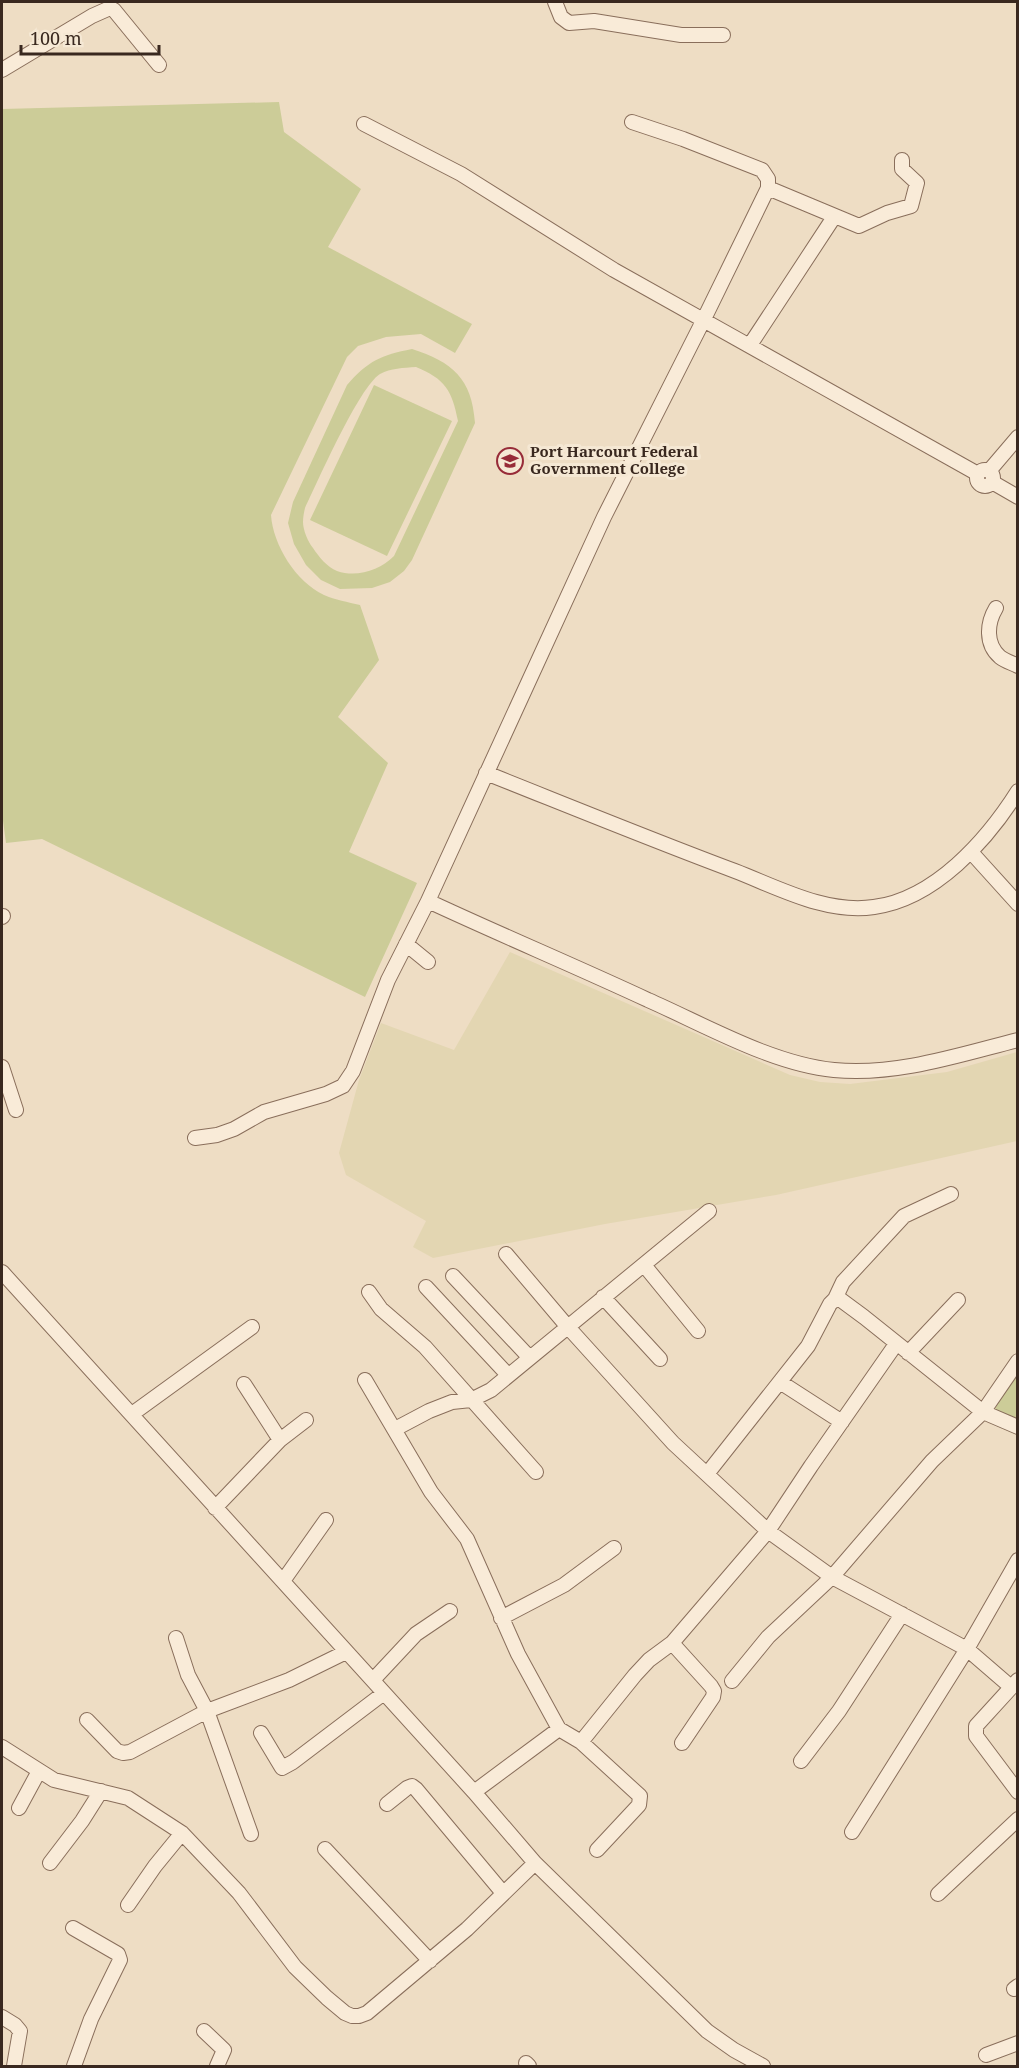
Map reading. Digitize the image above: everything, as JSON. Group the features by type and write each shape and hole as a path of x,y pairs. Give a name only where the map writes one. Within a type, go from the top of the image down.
{"street":[{"path":"555,2 561,17 569,23 594,21 681,35 723,35"},
{"path":"2,70 92,16 110,8 159,65"},
{"path":"195,1138 225,1132 264,1112 326,1094 343,1086 353,1071 388,980 428,901 604,517 768,188 768,179 762,170 632,122"},
{"path":"364,124 461,174 614,270 986,475 1017,497"},
{"path":"768,188 859,226 887,213 911,206 917,183 902,169 902,160"},
{"path":"750,345 834,217"},
{"path":"986,475 1017,437"},
{"path":"996,608 989,619 990,641 1000,656 1017,666"},
{"path":"486,773 829,906 863,908 896,903 926,888 971,852 1002,815 1017,791"},
{"path":"971,852 1017,904"},
{"path":"428,901 752,1047 800,1065 863,1071 898,1068 1017,1040"},
{"path":"406,944 428,962"},
{"path":"5,1063 16,1110"},
{"path":"707,1474 808,1346 843,1282 904,1216 951,1194"},
{"path":"395,1429 437,1408 452,1402 471,1400 491,1390 709,1211"},
{"path":"506,1254 567,1326 673,1443 768,1532 832,1577 967,1648 1014,1684 976,1726 976,1736 1017,1792"},
{"path":"644,1265 698,1331"},
{"path":"2,1272 373,1680 535,1863 707,2031 763,2067"},
{"path":"453,1276 530,1357"},
{"path":"426,1287 508,1375"},
{"path":"369,1292 381,1310 425,1347 536,1472"},
{"path":"603,1298 660,1359"},
{"path":"835,1299 841,1300 983,1412 1017,1426"},
{"path":"908,1353 958,1300"},
{"path":"132,1414 252,1327"},
{"path":"581,1742 635,1675 649,1660 672,1643 768,1532 896,1344"},
{"path":"732,1681 768,1637 832,1577 932,1461 983,1412 1017,1361"},
{"path":"365,1380 431,1492 467,1539 501,1618 538,1694 559,1729 581,1742 640,1796 640,1801 597,1850"},
{"path":"780,1382 842,1422"},
{"path":"244,1384 280,1440"},
{"path":"215,1508 280,1440 306,1420"},
{"path":"283,1581 327,1520"},
{"path":"501,1618 564,1584 614,1548"},
{"path":"852,1832 967,1648 1017,1560"},
{"path":"373,1680 416,1634 450,1611"},
{"path":"801,1761 840,1711 902,1614"},
{"path":"176,1638 188,1675 207,1711 251,1834"},
{"path":"672,1643 714,1691 713,1697 682,1743"},
{"path":"87,1720 117,1751 130,1752 207,1711 289,1680 346,1652"},
{"path":"261,1733 282,1768 384,1693"},
{"path":"474,1792 559,1729"},
{"path":"2,1747 54,1780 128,1798 182,1833 239,1893 295,1967 345,2013 359,2016 367,2013 467,1929 535,1863"},
{"path":"19,1808 39,1771"},
{"path":"387,1804 407,1788 412,1786 416,1789 503,1893"},
{"path":"50,1863 82,1821 100,1791"},
{"path":"938,1894 1017,1819"},
{"path":"128,1905 155,1866 182,1833"},
{"path":"325,1849 429,1961"},
{"path":"73,1928 118,1954 120,1960 91,2019 74,2067"},
{"path":"2,2017 20,2031 14,2067"},
{"path":"204,2031 224,2050 217,2067"},
{"path":"986,2055 1017,2043"}],"shaded area":[{"path":"510,952 790,1075 820,1082 850,1084 947,1072 1017,1052 1017,1141 776,1195 605,1224 433,1258 413,1247 426,1221 346,1175 339,1153 359,1080 381,1023 454,1050"}],"green space":[{"path":"279,102 284,132 361,189 328,247 472,324 455,353 421,334 386,337 358,346 347,357 271,515 281,550 295,572 324,595 360,605 379,660 338,717 388,763 349,852 417,883 365,997 42,839 6,843 2,813 2,109"},
{"path":"412,349 449,366 464,383 470,394 475,423 412,560 404,571 390,582 372,588 340,589 321,580 306,565 294,544 288,523 293,502 347,385 376,360","holes":["416,367 440,381 450,393 458,421 394,556 368,571 352,574 337,571 324,561 308,539 303,525 305,508 350,415 371,382 380,374 393,369"]},
{"path":"374,385 452,421 387,556 310,520"},
{"path":"1017,1368 1017,1435 988,1422"}],"place":[{"name":"Port Harcourt Federal Government College","path":"510,461"}]}
